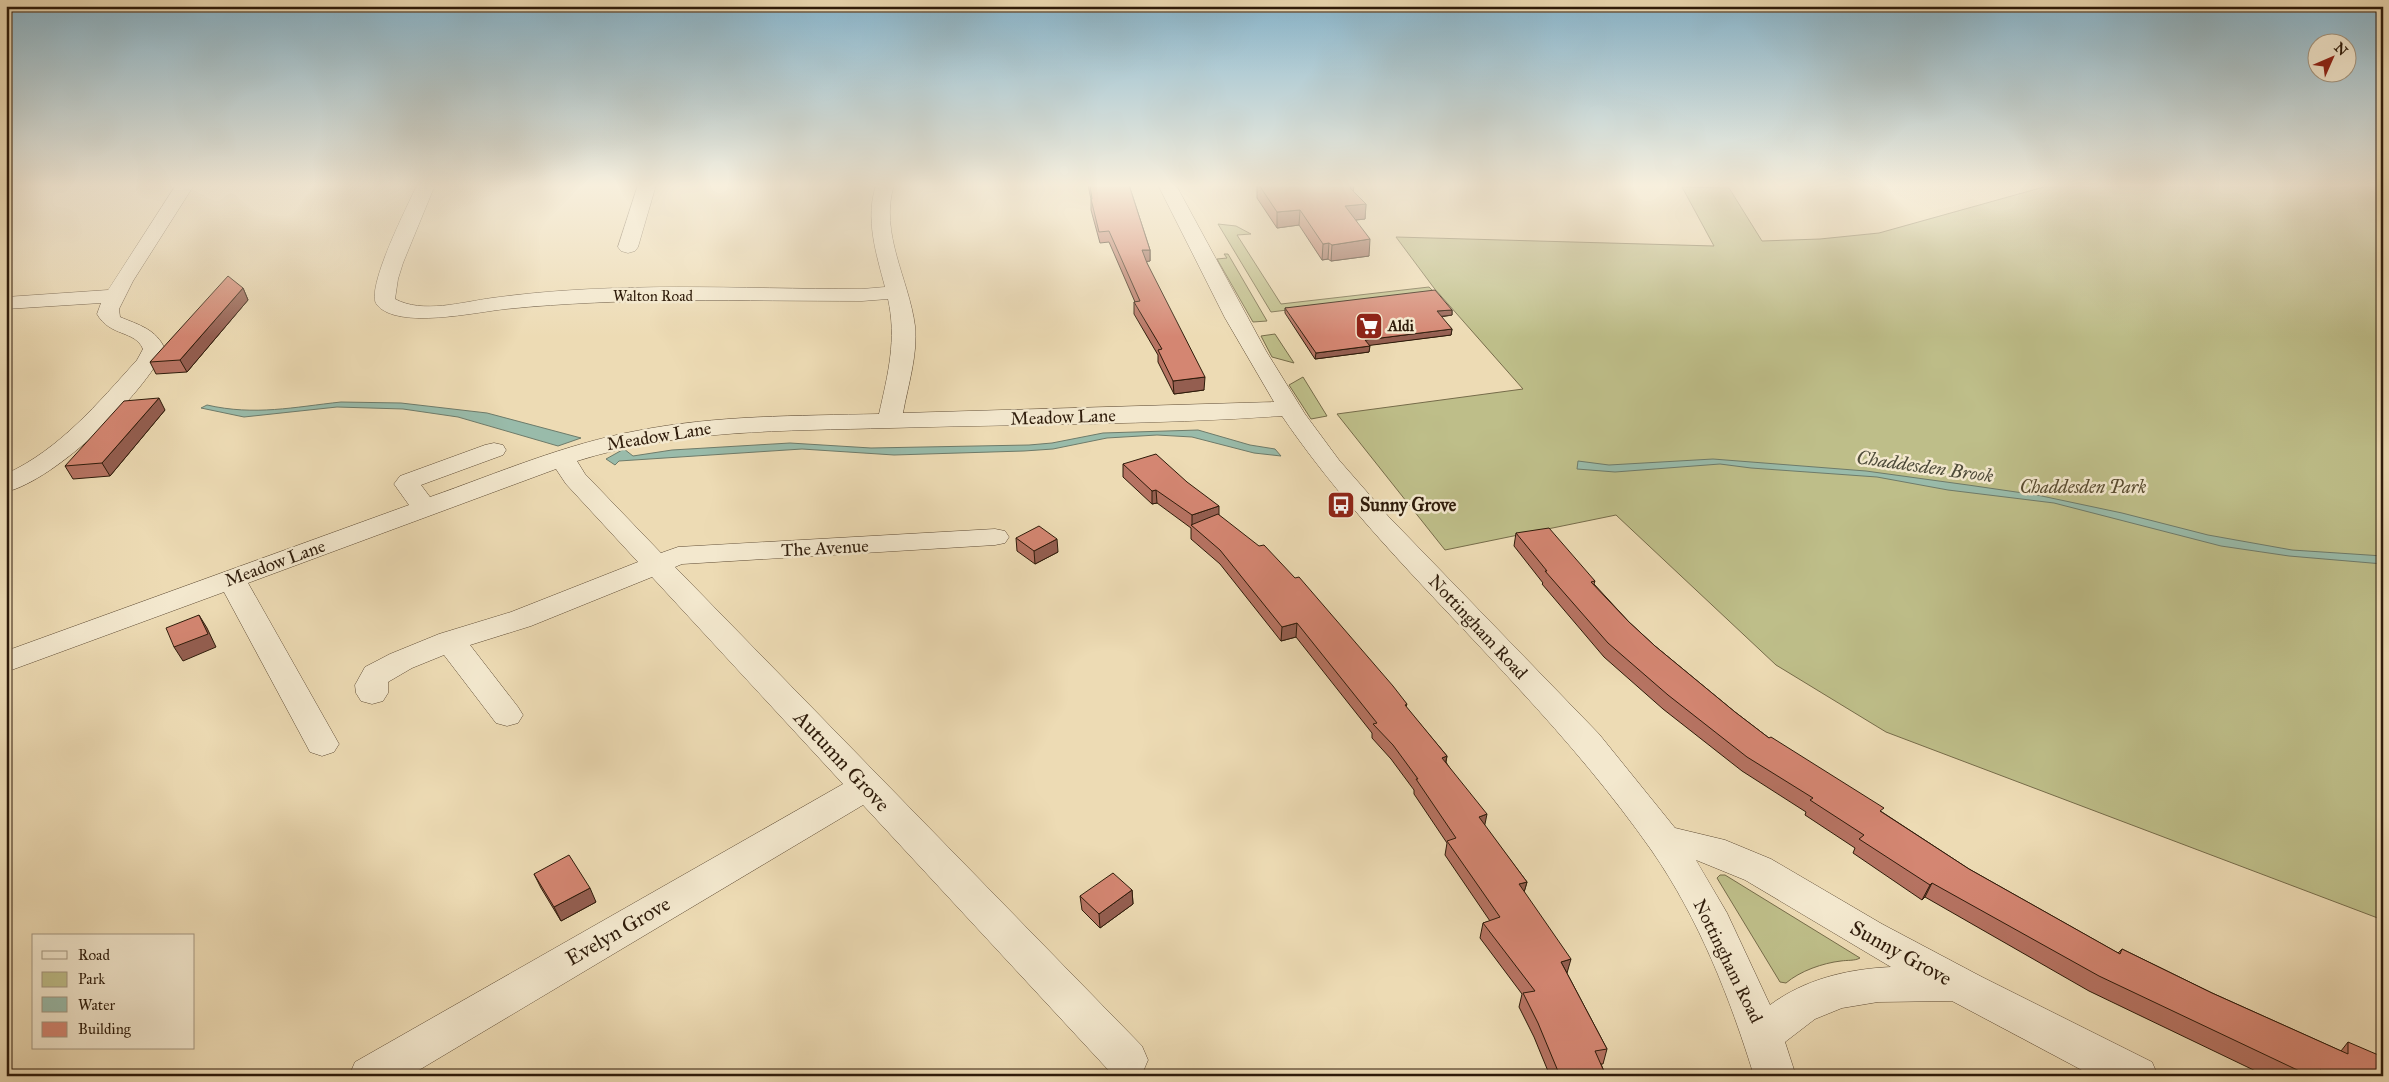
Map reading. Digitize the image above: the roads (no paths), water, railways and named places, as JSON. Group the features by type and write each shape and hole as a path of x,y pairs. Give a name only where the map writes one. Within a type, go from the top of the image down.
{"street":[{"path":"6,484 35,470 61,454 147,363 154,349 148,338 116,324 109,317 108,309 114,296 153,235"},
{"name":"Walton Road","path":"405,235 389,273 383,295 388,305 409,310 433,312 567,296 862,295 898,292"},
{"path":"628,247 632,235"},
{"path":"884,235 888,265 898,292 904,335 901,364 889,422"},
{"name":"Nottingham Road","path":"1193,235 1238,323 1289,408 1315,447 1350,488 1573,729 1663,840 1712,919 1762,1034 1775,1076"},
{"path":"6,303 114,296"},
{"name":"Meadow Lane","path":"6,662 562,458 614,442 672,431 761,424 889,422 1248,411 1289,408"},
{"path":"425,508 407,484 409,481 494,450"},
{"name":"Autumn Grove","path":"562,458 575,479 1127,1060"},
{"name":"The Avenue","path":"372,692 371,685 373,680 385,668 450,640 521,619 678,556 995,537"},
{"path":"231,579 322,744"},
{"path":"450,640 507,715"},
{"name":"Evelyn Grove","path":"370,1076 866,787"},
{"name":"Sunny Grove","path":"1663,840 1717,851 1748,864 1866,934 2088,1053 2137,1076"},
{"path":"1762,1034 1806,1004 1846,989 1877,984 1958,984"}],"water":[{"path":"341,402 401,403 487,413 581,438 558,446 458,417 403,409 337,407 244,417 201,408 207,405 242,410 274,410"},
{"path":"1198,430 1250,445 1275,449 1281,456 1254,453 1192,437 1157,435 1107,438 1053,449 1024,451 894,455 802,449 619,461 615,465 606,459 624,449 633,456 672,450 790,443 871,448 1029,445 1052,443 1103,433"},
{"path":"1713,459 1866,471 2037,495 2122,513 2208,535 2292,550 2383,556 2383,564 2289,556 2221,546 2054,503 1948,490 1877,477 1720,464 1615,472 1577,469 1578,461 1609,465"}],"place":[{"name":"Aldi","path":"1369,326"},
{"name":"Sunny Grove","path":"1341,505"}],"water label":[{"name":"Chaddesden Brook","path":"1925,466"}],"park label":[{"name":"Chaddesden Park","path":"2083,487"}]}
